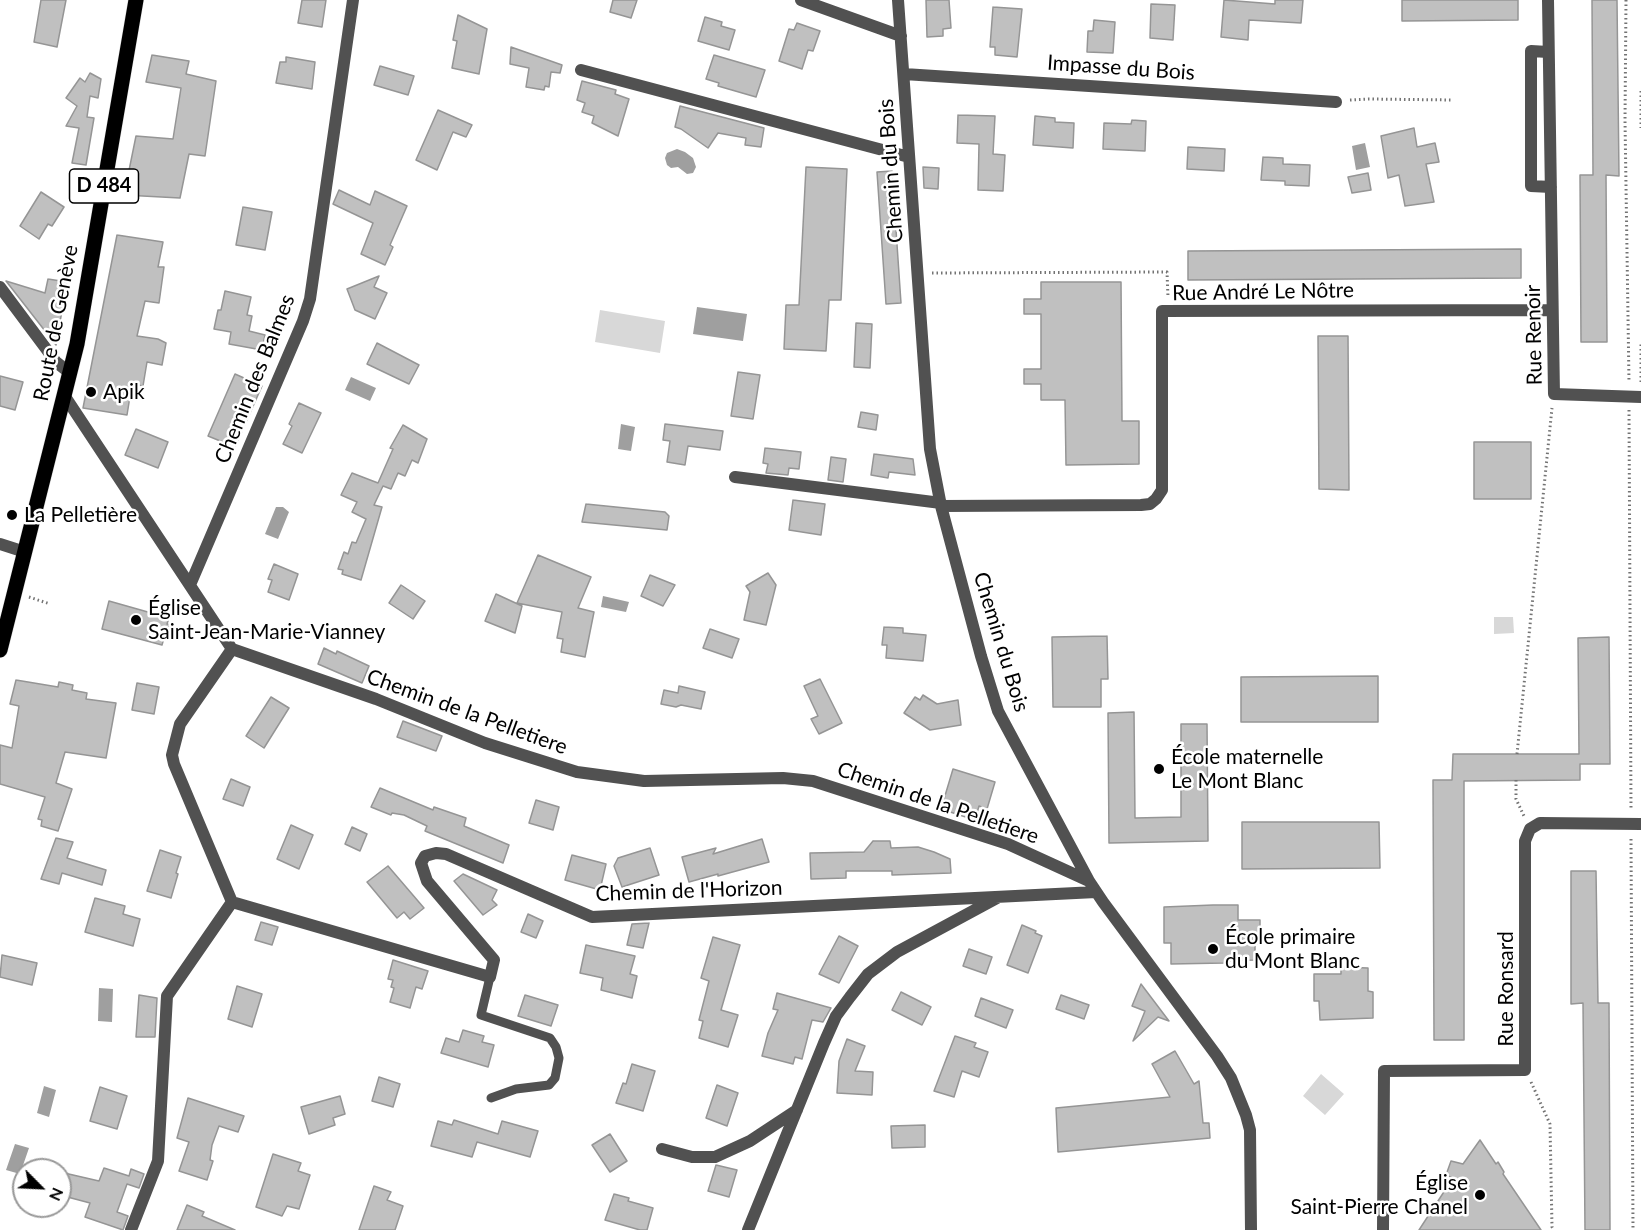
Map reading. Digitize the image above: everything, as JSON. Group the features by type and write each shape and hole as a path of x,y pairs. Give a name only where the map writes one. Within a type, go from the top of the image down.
{"main road":[{"name":"Route de Genève","path":"0,650 79,332 136,0"}],"street":[{"name":"Chemin des Balmes","path":"190,585 303,321 310,299 352,0"},
{"path":"801,0 901,36"},
{"name":"Chemin du Bois","path":"898,0 928,427 941,505 981,656 998,711 1093,886 1217,1056 1239,1095 1250,1131 1251,1230"},
{"name":"Rue Renoir","path":"1548,0 1554,394 1637,397"},
{"path":"1548,52 1531,51 1531,186 1551,188"},
{"path":"581,70 909,157"},
{"name":"Impasse du Bois","path":"904,74 1336,102"},
{"path":"0,287 56,362 70,373"},
{"name":"Rue André Le Nôtre","path":"941,505 1141,505 1150,504 1156,499 1161,490 1162,311 1552,310"},
{"path":"64,395 232,649 180,724 172,754 174,764 232,902"},
{"path":"735,477 941,505"},
{"path":"0,544 25,552"},
{"name":"Chemin de la Pelletiere","path":"232,649 376,699 485,743 577,772 644,781 783,778 813,781 1008,844 1093,886"},
{"path":"1530,830 1540,824 1636,823"},
{"name":"Rue Ronsard","path":"1383,1230 1384,1071 1525,1070 1525,841 1530,830"},
{"name":"Chemin de l'Horizon","path":"490,977 494,960 427,881 421,863 425,856 436,853 446,854 592,917 1000,897 1093,886"},
{"path":"748,1230 836,1016 868,975 897,952 1000,897"},
{"path":"232,902 490,977"},
{"path":"131,1230 158,1161 167,996 232,902"},
{"path":"662,1149 692,1157 715,1157 750,1141 797,1110"}],"lane":[{"path":"490,977 481,1014 550,1038 559,1058 555,1078 549,1085 516,1089 491,1098"}],"path":[{"path":"1626,0 1625,120 1637,397 1634,1230"},
{"path":"1641,91 1641,128"},
{"path":"1336,102 1369,99 1453,100"},
{"path":"917,273 1167,272 1169,311"},
{"path":"1637,397 1641,342"},
{"path":"1517,754 1554,394"},
{"path":"29,597 50,604"},
{"path":"1516,780 1516,799 1530,830"},
{"path":"1525,1070 1550,1124 1552,1227 1554,1230"}],"shaded area":[{"path":"1365,143 1370,167 1356,170 1352,146"},
{"path":"677,149 693,158 696,167 693,173 687,174 678,167 671,168 667,165 665,158 667,153"},
{"path":"697,307 747,314 743,341 693,334"},
{"path":"600,310 665,321 660,353 595,342"},
{"path":"351,377 376,388 370,401 345,390"},
{"path":"621,424 635,427 631,451 618,449"},
{"path":"276,507 283,507 289,512 278,539 265,534"},
{"path":"603,596 629,602 626,612 601,607"},
{"path":"1494,617 1513,617 1514,633 1494,634"},
{"path":"99,988 113,989 112,1022 98,1021"},
{"path":"1321,1074 1344,1094 1325,1115 1303,1096"},
{"path":"44,1086 56,1090 49,1117 37,1113"},
{"path":"15,1144 29,1148 26,1158 12,1158 12,1172 6,1170"}],"building":[{"path":"41,0 66,0 57,47 34,42"},
{"path":"302,0 326,0 322,27 298,23"},
{"path":"613,0 637,0 631,18 610,12"},
{"path":"926,0 949,0 951,28 943,29 943,36 927,37"},
{"path":"1224,0 1275,4 1275,0 1303,0 1301,23 1249,20 1248,40 1221,37"},
{"path":"1402,0 1518,0 1518,20 1402,21"},
{"path":"1592,0 1617,0 1619,176 1606,175 1607,342 1581,342 1580,175 1593,175"},
{"path":"1151,4 1175,5 1173,40 1150,38"},
{"path":"993,7 1022,9 1017,57 995,55 995,47 990,47"},
{"path":"458,15 487,29 479,74 452,68 457,41 453,40"},
{"path":"705,17 722,22 721,26 735,30 729,50 698,41"},
{"path":"1094,20 1115,22 1113,53 1087,52 1088,31 1093,31"},
{"path":"797,23 820,31 813,51 808,50 802,69 779,61 789,29 794,30"},
{"path":"511,47 562,65 560,73 551,72 549,87 545,86 544,90 526,87 529,68 510,64"},
{"path":"152,55 189,61 186,74 216,81 205,156 189,154 180,198 124,195 136,136 173,139 181,88 146,82"},
{"path":"714,55 765,70 756,97 718,86 719,83 706,79"},
{"path":"286,57 315,62 312,89 276,83 280,62 286,62"},
{"path":"380,66 414,76 408,95 374,85"},
{"path":"90,73 101,79 98,98 90,96 87,117 94,118 86,165 72,163 79,128 66,126 77,106 66,98 80,78 85,82"},
{"path":"582,81 616,90 615,94 629,99 618,136 592,123 594,116 582,112 585,103 577,100"},
{"path":"680,106 764,128 761,147 745,145 746,138 718,133 708,148 675,127"},
{"path":"438,110 472,125 466,137 453,132 437,170 416,160"},
{"path":"958,115 995,116 993,154 1005,155 1003,191 978,190 979,144 957,143"},
{"path":"1035,116 1055,118 1055,122 1074,123 1073,148 1033,145"},
{"path":"1132,120 1146,121 1145,151 1103,149 1104,123 1131,124"},
{"path":"1414,128 1417,147 1435,143 1439,162 1426,164 1434,202 1405,206 1399,175 1388,178 1381,136"},
{"path":"1188,147 1225,149 1224,171 1187,169"},
{"path":"1263,157 1283,158 1283,164 1310,165 1309,186 1285,185 1285,181 1261,180"},
{"path":"806,167 847,169 841,300 829,300 826,351 784,349 786,305 799,305"},
{"path":"923,167 939,168 938,189 924,188"},
{"path":"892,171 901,303 886,304 877,172"},
{"path":"1368,173 1371,190 1352,193 1348,177"},
{"path":"339,190 370,205 375,191 407,206 390,245 393,247 385,265 361,254 373,223 333,204"},
{"path":"41,192 64,207 52,226 48,224 39,239 20,226"},
{"path":"243,207 272,212 265,250 236,245"},
{"path":"117,235 163,242 158,267 164,267 159,303 145,301 137,336 158,339 166,343 162,365 147,362 143,386 132,384 127,415 83,408"},
{"path":"1521,249 1521,278 1188,280 1188,251"},
{"path":"379,276 374,287 387,293 375,319 355,310 347,289"},
{"path":"48,279 67,282 56,345 6,281 45,293"},
{"path":"1041,282 1121,282 1122,421 1139,421 1139,464 1066,465 1065,400 1041,400 1041,384 1024,384 1024,369 1041,369 1041,314 1024,314 1024,299 1041,299"},
{"path":"225,291 251,297 247,315 252,316 249,331 265,335 262,350 229,344 231,332 214,329"},
{"path":"856,323 872,324 870,368 854,367"},
{"path":"1318,336 1348,336 1349,490 1319,489"},
{"path":"377,343 419,365 409,384 367,364"},
{"path":"738,372 760,375 753,419 731,416"},
{"path":"235,374 262,386 235,447 208,436"},
{"path":"0,376 23,382 15,410 0,406"},
{"path":"299,403 321,413 302,453 283,444 292,426 289,424"},
{"path":"861,412 878,415 876,430 858,427"},
{"path":"665,424 723,431 720,450 688,446 685,465 667,462 670,441 663,440"},
{"path":"403,425 427,439 418,463 412,460 405,476 398,473 391,489 383,486 374,505 382,507 361,580 342,574 343,570 338,569 344,552 348,554 352,542 356,543 366,519 352,512 357,502 341,495 352,473 378,483 393,449 390,448"},
{"path":"136,429 168,442 158,468 125,455"},
{"path":"1474,442 1531,442 1531,499 1474,499"},
{"path":"765,448 801,452 799,469 789,468 788,475 766,473 768,464 763,463"},
{"path":"874,454 913,459 915,475 889,472 888,478 871,475"},
{"path":"831,457 846,459 843,482 828,480"},
{"path":"793,500 825,504 821,535 789,530"},
{"path":"586,504 665,512 669,516 667,530 582,522"},
{"path":"538,555 591,577 578,608 594,612 585,657 561,652 563,639 557,638 562,612 517,603"},
{"path":"274,564 298,574 289,600 268,592 272,580 268,579"},
{"path":"768,573 776,585 766,625 744,620 750,592 746,586"},
{"path":"650,575 675,585 663,606 641,596"},
{"path":"401,585 425,601 413,619 389,603"},
{"path":"496,594 522,606 515,633 485,621"},
{"name":"Église Saint-Jean-Marie-Vianney","path":"109,601 169,618 167,624 174,626 171,640 164,638 162,645 102,629"},
{"path":"884,627 903,628 903,633 926,635 923,661 886,658 887,645 882,645"},
{"path":"710,629 739,639 732,658 703,648"},
{"path":"1107,636 1108,679 1101,679 1101,707 1053,707 1052,637"},
{"path":"1609,637 1610,764 1580,764 1580,780 1464,781 1464,1040 1434,1040 1433,780 1452,780 1453,754 1579,754 1578,638"},
{"path":"324,648 336,654 337,651 369,666 362,683 318,664"},
{"path":"1378,676 1378,722 1241,722 1241,677"},
{"path":"820,679 842,723 819,734 811,719 818,716 804,686"},
{"path":"16,680 58,687 59,682 73,685 72,690 87,693 86,699 116,703 106,758 65,752 56,783 72,789 58,831 41,826 42,820 38,819 45,797 0,784 0,745 12,748 19,706 10,704"},
{"path":"137,683 159,687 154,714 132,710"},
{"path":"679,686 705,692 701,709 661,704 664,690 678,693"},
{"path":"923,695 937,704 958,700 961,725 930,730 904,713 915,697 920,700"},
{"path":"271,697 289,708 264,748 246,736"},
{"path":"1134,712 1135,818 1181,817 1181,724 1207,724 1208,841 1109,843 1108,713"},
{"path":"403,721 442,736 436,751 397,737"},
{"path":"953,769 995,782 987,809 979,806 975,820 941,809"},
{"path":"231,779 250,787 243,806 223,799"},
{"path":"380,788 433,810 434,807 466,818 464,826 509,845 503,863 425,831 427,826 404,815 392,813 391,815 371,807"},
{"path":"536,800 559,807 553,830 529,823"},
{"path":"1242,822 1379,822 1380,868 1242,869"},
{"path":"291,825 313,835 299,869 277,859"},
{"path":"352,827 367,834 360,851 345,844"},
{"path":"56,838 73,842 67,858 106,870 102,885 62,873 59,884 41,879"},
{"path":"762,839 769,862 689,882 682,857 716,848 713,854"},
{"path":"873,841 890,841 891,848 918,847 934,852 950,859 951,873 892,875 892,871 846,871 846,878 811,879 810,853 864,852"},
{"path":"650,848 659,875 622,887 614,866 618,858"},
{"path":"160,850 181,857 171,898 147,891"},
{"path":"572,855 606,864 600,890 565,880"},
{"path":"388,866 424,908 410,919 404,912 397,918 367,882"},
{"path":"1571,871 1596,871 1598,1003 1609,1003 1610,1230 1585,1230 1583,1003 1571,1004"},
{"path":"463,874 497,890 492,900 497,905 483,915 454,881"},
{"path":"95,898 125,906 123,914 140,919 133,946 85,932"},
{"name":"École primaire du Mont Blanc","path":"1238,905 1238,920 1260,920 1260,944 1255,944 1255,960 1171,964 1171,943 1164,943 1164,907"},
{"path":"528,914 543,921 536,938 521,932"},
{"path":"261,922 278,927 272,945 255,940"},
{"path":"649,923 643,948 627,945 632,924"},
{"path":"1022,925 1042,936 1028,973 1007,965"},
{"path":"839,936 858,946 839,983 819,974"},
{"path":"713,937 740,945 721,1010 738,1015 728,1047 699,1038 703,1021 699,1020 709,981 701,978"},
{"path":"586,945 635,956 630,974 637,976 632,998 601,990 603,978 580,973"},
{"path":"969,949 992,957 986,974 963,966"},
{"path":"2,955 37,963 32,985 0,977"},
{"path":"393,960 428,971 422,989 416,987 410,1008 390,1002 394,988 391,987 393,980 388,979"},
{"path":"1341,967 1368,968 1368,991 1373,992 1373,1018 1320,1020 1319,1001 1314,1001 1314,974 1341,974"},
{"path":"1141,984 1169,1021 1158,1017 1133,1041 1145,1011 1132,1006"},
{"path":"237,986 262,994 252,1027 228,1019"},
{"path":"901,992 931,1007 922,1025 892,1010"},
{"path":"777,993 831,1008 823,1022 812,1020 802,1059 795,1057 793,1064 762,1056 768,1033 778,1010 773,1009"},
{"path":"139,995 157,998 155,1037 136,1037"},
{"path":"525,995 558,1005 551,1026 518,1016"},
{"path":"1061,995 1089,1005 1084,1019 1056,1009"},
{"path":"981,998 1013,1010 1006,1028 975,1016"},
{"path":"463,1030 484,1036 482,1042 494,1045 488,1067 441,1053 446,1038 459,1042"},
{"path":"955,1036 976,1043 974,1047 988,1052 979,1077 962,1071 954,1097 934,1091"},
{"path":"847,1039 865,1046 855,1071 873,1072 872,1095 837,1093 839,1061"},
{"path":"1175,1051 1194,1084 1199,1081 1203,1123 1209,1123 1210,1138 1058,1152 1056,1108 1170,1097 1152,1064"},
{"path":"632,1064 655,1071 643,1111 616,1103 623,1083 626,1084"},
{"path":"379,1077 400,1084 393,1107 372,1101"},
{"path":"717,1085 738,1093 727,1126 706,1118"},
{"path":"100,1087 127,1096 117,1129 90,1121"},
{"path":"340,1096 345,1114 333,1118 335,1125 309,1134 301,1107"},
{"path":"188,1098 244,1116 238,1132 219,1126 212,1145 210,1160 213,1161 207,1180 179,1171 189,1142 177,1138"},
{"path":"454,1120 498,1134 502,1121 538,1131 530,1157 477,1142 472,1157 431,1146 438,1121 452,1125"},
{"path":"925,1125 925,1147 892,1148 891,1126"},
{"path":"610,1134 627,1161 610,1172 592,1145"},
{"name":"Église Saint-Pierre Chanel","path":"1480,1140 1496,1164 1498,1162 1503,1174 1541,1230 1419,1230 1453,1178 1446,1175 1451,1161 1463,1164"},
{"path":"273,1154 301,1163 298,1171 310,1175 299,1209 287,1206 282,1216 256,1207"},
{"path":"716,1165 737,1170 729,1197 708,1191"},
{"path":"104,1168 129,1176 131,1169 144,1174 139,1188 127,1184 117,1212 128,1216 123,1230 85,1217 90,1203 72,1198 72,1175 99,1181"},
{"path":"374,1186 391,1192 387,1200 403,1206 395,1230 359,1230"},
{"path":"614,1194 629,1198 628,1201 653,1208 647,1230 605,1220"},
{"path":"187,1205 204,1212 202,1216 235,1230 177,1230"}],"place":[{"name":"Apik","path":"91,392"},
{"name":"La Pelletière","path":"12,515"},
{"name":"Église Saint-Jean-Marie-Vianney","path":"136,620"},
{"name":"École maternelle Le Mont Blanc","path":"1159,769"},
{"name":"École primaire du Mont Blanc","path":"1213,949"},
{"name":"Église Saint-Pierre Chanel","path":"1480,1195"}]}
